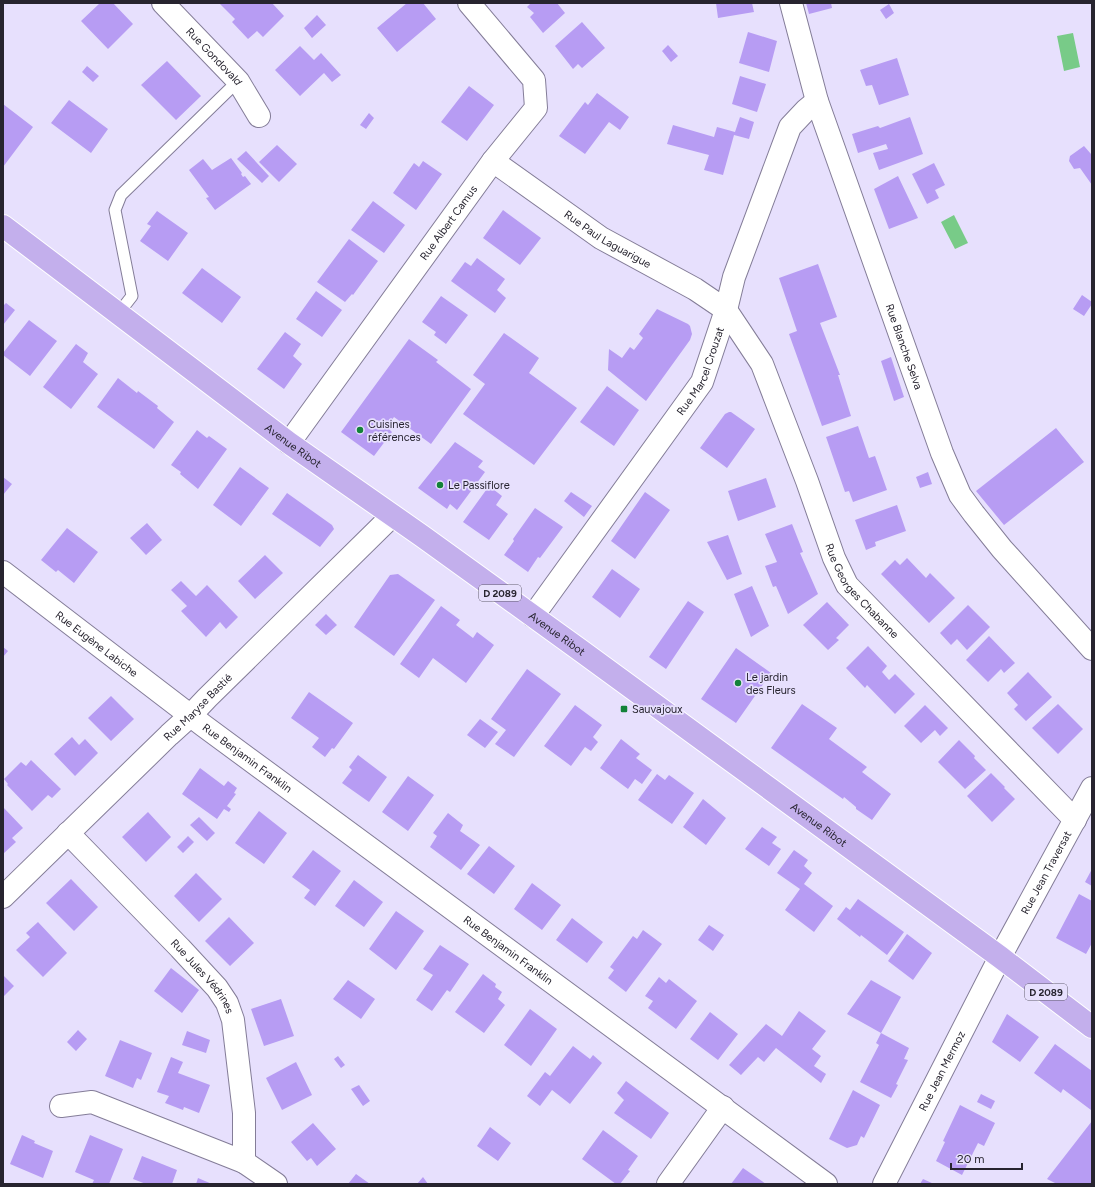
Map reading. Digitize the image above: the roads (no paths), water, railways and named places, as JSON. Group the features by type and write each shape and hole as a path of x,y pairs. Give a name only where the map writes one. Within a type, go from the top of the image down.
{"main road":[{"name":"Avenue Ribot","path":"3,226 289,443 533,616 1000,957 1092,1028"}],"street":[{"name":"Rue Gondovald","path":"163,3 238,82 258,116"},
{"name":"Rue Albert Camus","path":"289,443 493,161 536,108 534,80 469,3"},
{"name":"Rue Blanche Selva","path":"791,3 817,101 942,453 960,495 1002,549 1092,649"},
{"name":"Rue Marcel Crouzat","path":"533,616 702,382 726,310 734,277 790,127 817,101"},
{"name":"Rue Paul Laguarigue","path":"493,161 601,238 695,289 726,310"},
{"name":"Rue Georges Chabanne","path":"726,310 762,364 807,481 834,558 848,585 1075,820"},
{"name":"Rue Maryse Bastié","path":"3,897 190,716 206,698 392,516"},
{"name":"Rue Eugène Labiche","path":"3,572 190,716"},
{"name":"Rue Benjamin Franklin","path":"190,716 826,1184"},
{"name":"Rue Jean Traversat","path":"1000,957 1092,788"},
{"name":"Rue Jules Védrines","path":"68,833 180,948 217,988 228,1003 233,1020 244,1113 244,1162"},
{"name":"Rue Jean Mermoz","path":"884,1184 1000,957"},
{"path":"61,1106 92,1102 244,1162 276,1184"},
{"path":"668,1184 723,1107"}],"lane":[{"path":"118,314 132,296 115,210 122,195 238,82"}],"place":[{"name":"Cuisines références","path":"360,430"},
{"name":"Le Passiflore","path":"440,485"},
{"name":"Le jardin des Fleurs","path":"738,683"},
{"name":"Sauvajoux","path":"624,709"}]}
